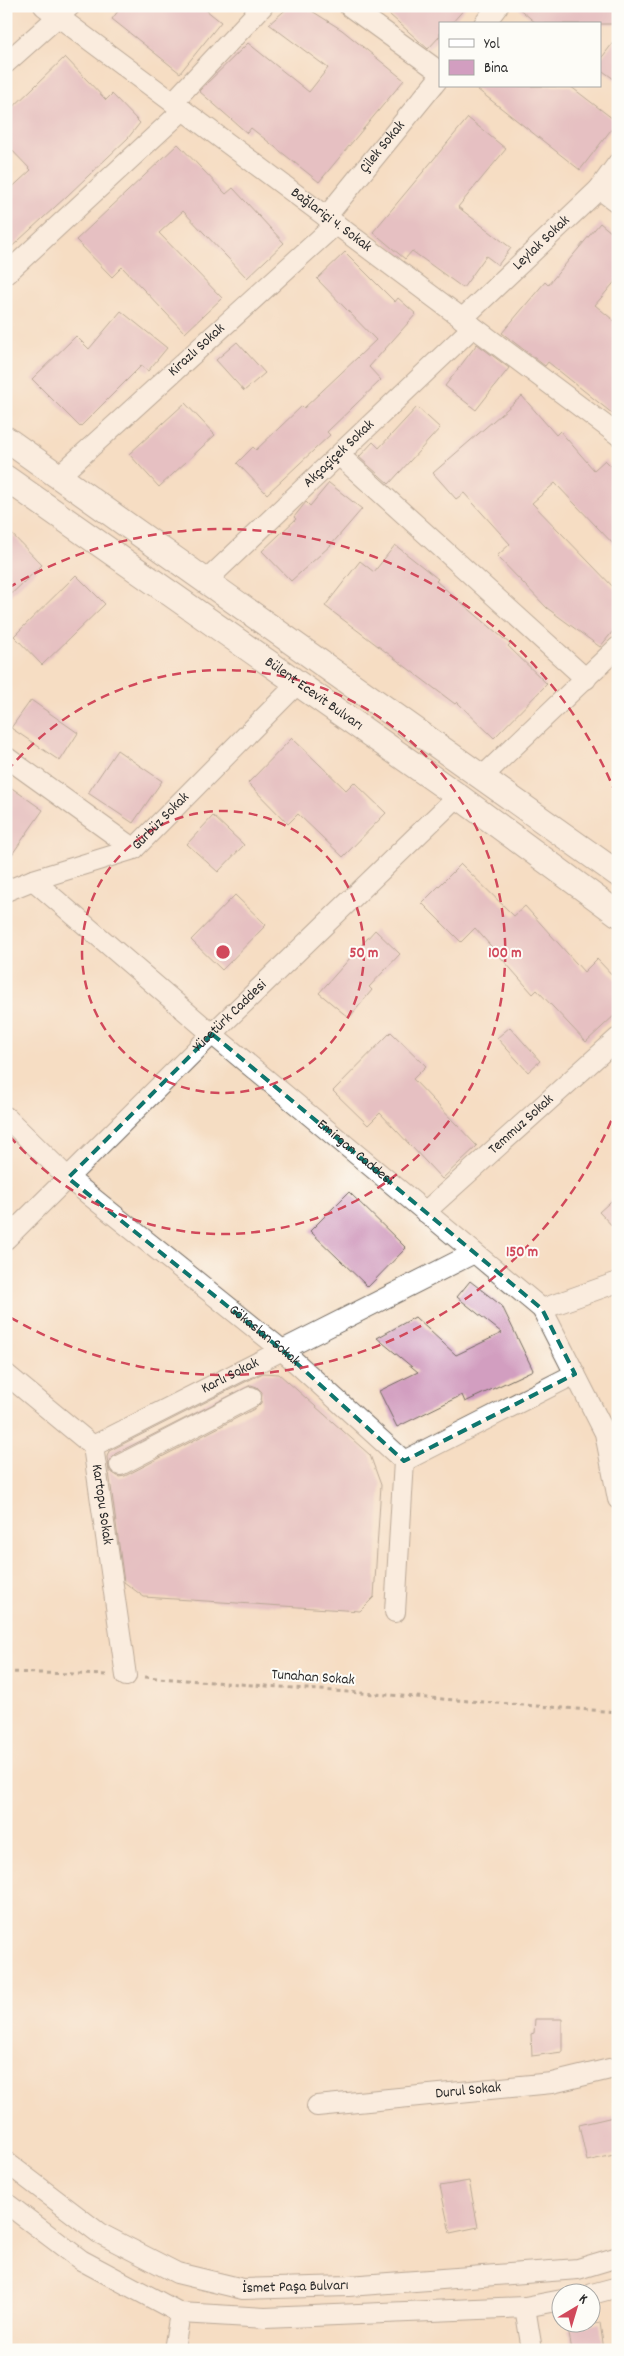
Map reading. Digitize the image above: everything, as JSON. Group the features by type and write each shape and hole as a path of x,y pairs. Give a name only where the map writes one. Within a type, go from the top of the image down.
{"main road":[{"name":"Bülent Ecevit Bulvarı","path":"6,440 483,776 618,874"},
{"name":"Bülent Ecevit Bulvarı","path":"6,478 458,796 618,914"}],"street":[{"path":"6,274 178,106 263,6"},
{"path":"349,6 439,71"},
{"path":"486,22 498,6"},
{"path":"6,63 57,10"},
{"name":"Bağlariçi 4. Sokak","path":"57,10 178,106 618,435"},
{"name":"Çilek Sokak","path":"331,220 439,78"},
{"name":"Leylak Sokak","path":"468,323 599,189 618,163"},
{"path":"599,189 618,203"},
{"name":"Kirazlı Sokak","path":"58,477 331,220"},
{"name":"Akçaçiçek Sokak","path":"206,581 339,455 468,323"},
{"path":"339,455 586,679"},
{"path":"483,776 618,647"},
{"name":"Gürbüz Sokak","path":"6,758 134,849 298,683"},
{"name":"Yücetürk Caddesi","path":"6,1239 212,1034 458,796"},
{"path":"6,891 33,880 134,849"},
{"name":"Emirgan Caddesi","path":"33,880 212,1034 542,1310 575,1374 612,1431 618,1499"},
{"name":"Temmuz Sokak","path":"425,1212 618,1038"},
{"name":"Gökaslan Sokak","path":"6,1117 68,1178 282,1350 404,1461"},
{"name":"Karlı Sokak","path":"93,1446 474,1253"},
{"path":"542,1310 618,1282"},
{"name":"Kartopu Sokak","path":"6,1374 93,1446 126,1676"},
{"path":"395,1612 404,1461 575,1374"},
{"path":"211,1386 226,1411"},
{"path":"120,1465 251,1398"},
{"name":"Durul Sokak","path":"317,2106 552,2082 618,2067"},
{"name":"İsmet Paşa Bulvarı","path":"6,2162 99,2233 177,2273 243,2289 348,2286 568,2270 618,2257"},
{"name":"İsmet Paşa Bulvarı","path":"6,2203 81,2260 180,2313 265,2318 525,2307 552,2302"},
{"path":"602,2291 618,2287"},
{"path":"525,2307 532,2350"},
{"path":"174,2350 180,2313"}],"path":[{"name":"Tunahan Sokak","path":"6,1672 126,1676 618,1712"}],"highlighted area":[{"path":"212,1034 542,1309 575,1374 404,1461 282,1350 68,1178"}],"building":[{"path":"122,6 201,6 221,22 180,73 112,19"},
{"path":"290,6 304,6 342,30 404,80 319,182 251,128 247,133 199,91 248,43 309,92 328,68 269,24"},
{"path":"380,6 467,6 453,22 439,22 439,37 428,49"},
{"path":"516,6 618,6 618,24 602,24 602,22 535,22"},
{"path":"618,36 618,82 602,70 602,57"},
{"path":"65,57 106,100 112,94 140,123 128,138 6,252 6,193 31,170 6,144 6,114"},
{"path":"476,88 573,88 617,122 580,170"},
{"path":"468,118 506,149 458,207 511,248 498,265 486,256 463,288 412,251 405,259 373,232"},
{"path":"178,144 226,194 233,188 284,243 247,278 183,211 159,233 222,298 185,333 122,267 112,277 76,240"},
{"path":"600,223 618,238 618,278 595,305 618,324 618,418 548,362 545,366 502,333 545,282 548,285"},
{"path":"345,252 395,302 398,298 416,314 369,367 381,380 327,432 330,435 267,494 237,463 253,447 256,450 302,406 304,408 376,340 317,279"},
{"path":"121,311 167,348 148,371 141,366 80,427 32,379 76,336 89,349"},
{"path":"237,342 265,373 244,391 216,360"},
{"path":"477,344 509,368 476,410 445,386"},
{"path":"522,396 556,435 560,431 594,470 605,460 618,473 618,549 555,483 532,503 618,592 618,625 600,647 547,608 497,556 510,544 464,493 456,499 433,473"},
{"path":"185,403 215,435 159,487 129,454"},
{"path":"417,407 440,428 389,484 359,457 373,442 379,448"},
{"path":"329,483 362,509 331,545 291,581 262,551 296,519 294,517 306,502 310,506"},
{"path":"6,528 42,565 6,599"},
{"path":"395,545 438,579 436,581 510,644 508,646 547,684 494,738 457,702 455,704 325,606 360,561 374,572"},
{"path":"76,575 105,604 42,665 14,636"},
{"path":"31,700 78,733 60,761 11,728"},
{"path":"292,738 346,790 354,782 386,813 343,857 298,814 288,824 248,783"},
{"path":"117,750 162,781 133,823 88,793"},
{"path":"6,784 43,810 6,863"},
{"path":"213,816 244,845 218,872 187,844"},
{"path":"461,864 514,916 525,906 584,972 597,959 618,981 618,1012 586,1042 537,990 533,994 475,928 461,942 422,903"},
{"path":"235,895 266,925 222,970 191,940"},
{"path":"375,930 400,954 369,987 372,990 349,1018 319,993"},
{"path":"510,1027 540,1061 528,1072 497,1038"},
{"path":"391,1032 426,1066 413,1079 477,1146 442,1179 380,1113 368,1125 333,1091"},
{"path":"349,1192 406,1248 368,1287 310,1231"},
{"path":"618,1195 618,1232 599,1212"},
{"path":"470,1281 502,1306 533,1370 465,1402 462,1395 397,1427 379,1391 418,1372 377,1338 415,1317 456,1355 502,1333 457,1297"},
{"path":"263,1373 279,1374 370,1455 381,1485 374,1597 360,1611 144,1597 124,1582 107,1457 109,1451","holes":["251,1385 257,1387 262,1392 261,1403 256,1408 125,1476 119,1477 110,1471 108,1464 115,1454"]},
{"path":"535,2019 562,2019 562,2052 532,2056 531,2034 534,2033"},
{"path":"613,2117 618,2137 618,2154 587,2161 579,2125"},
{"path":"469,2181 478,2227 450,2233 440,2186"},
{"path":"569,2334 602,2334 604,2350 572,2350"}]}
